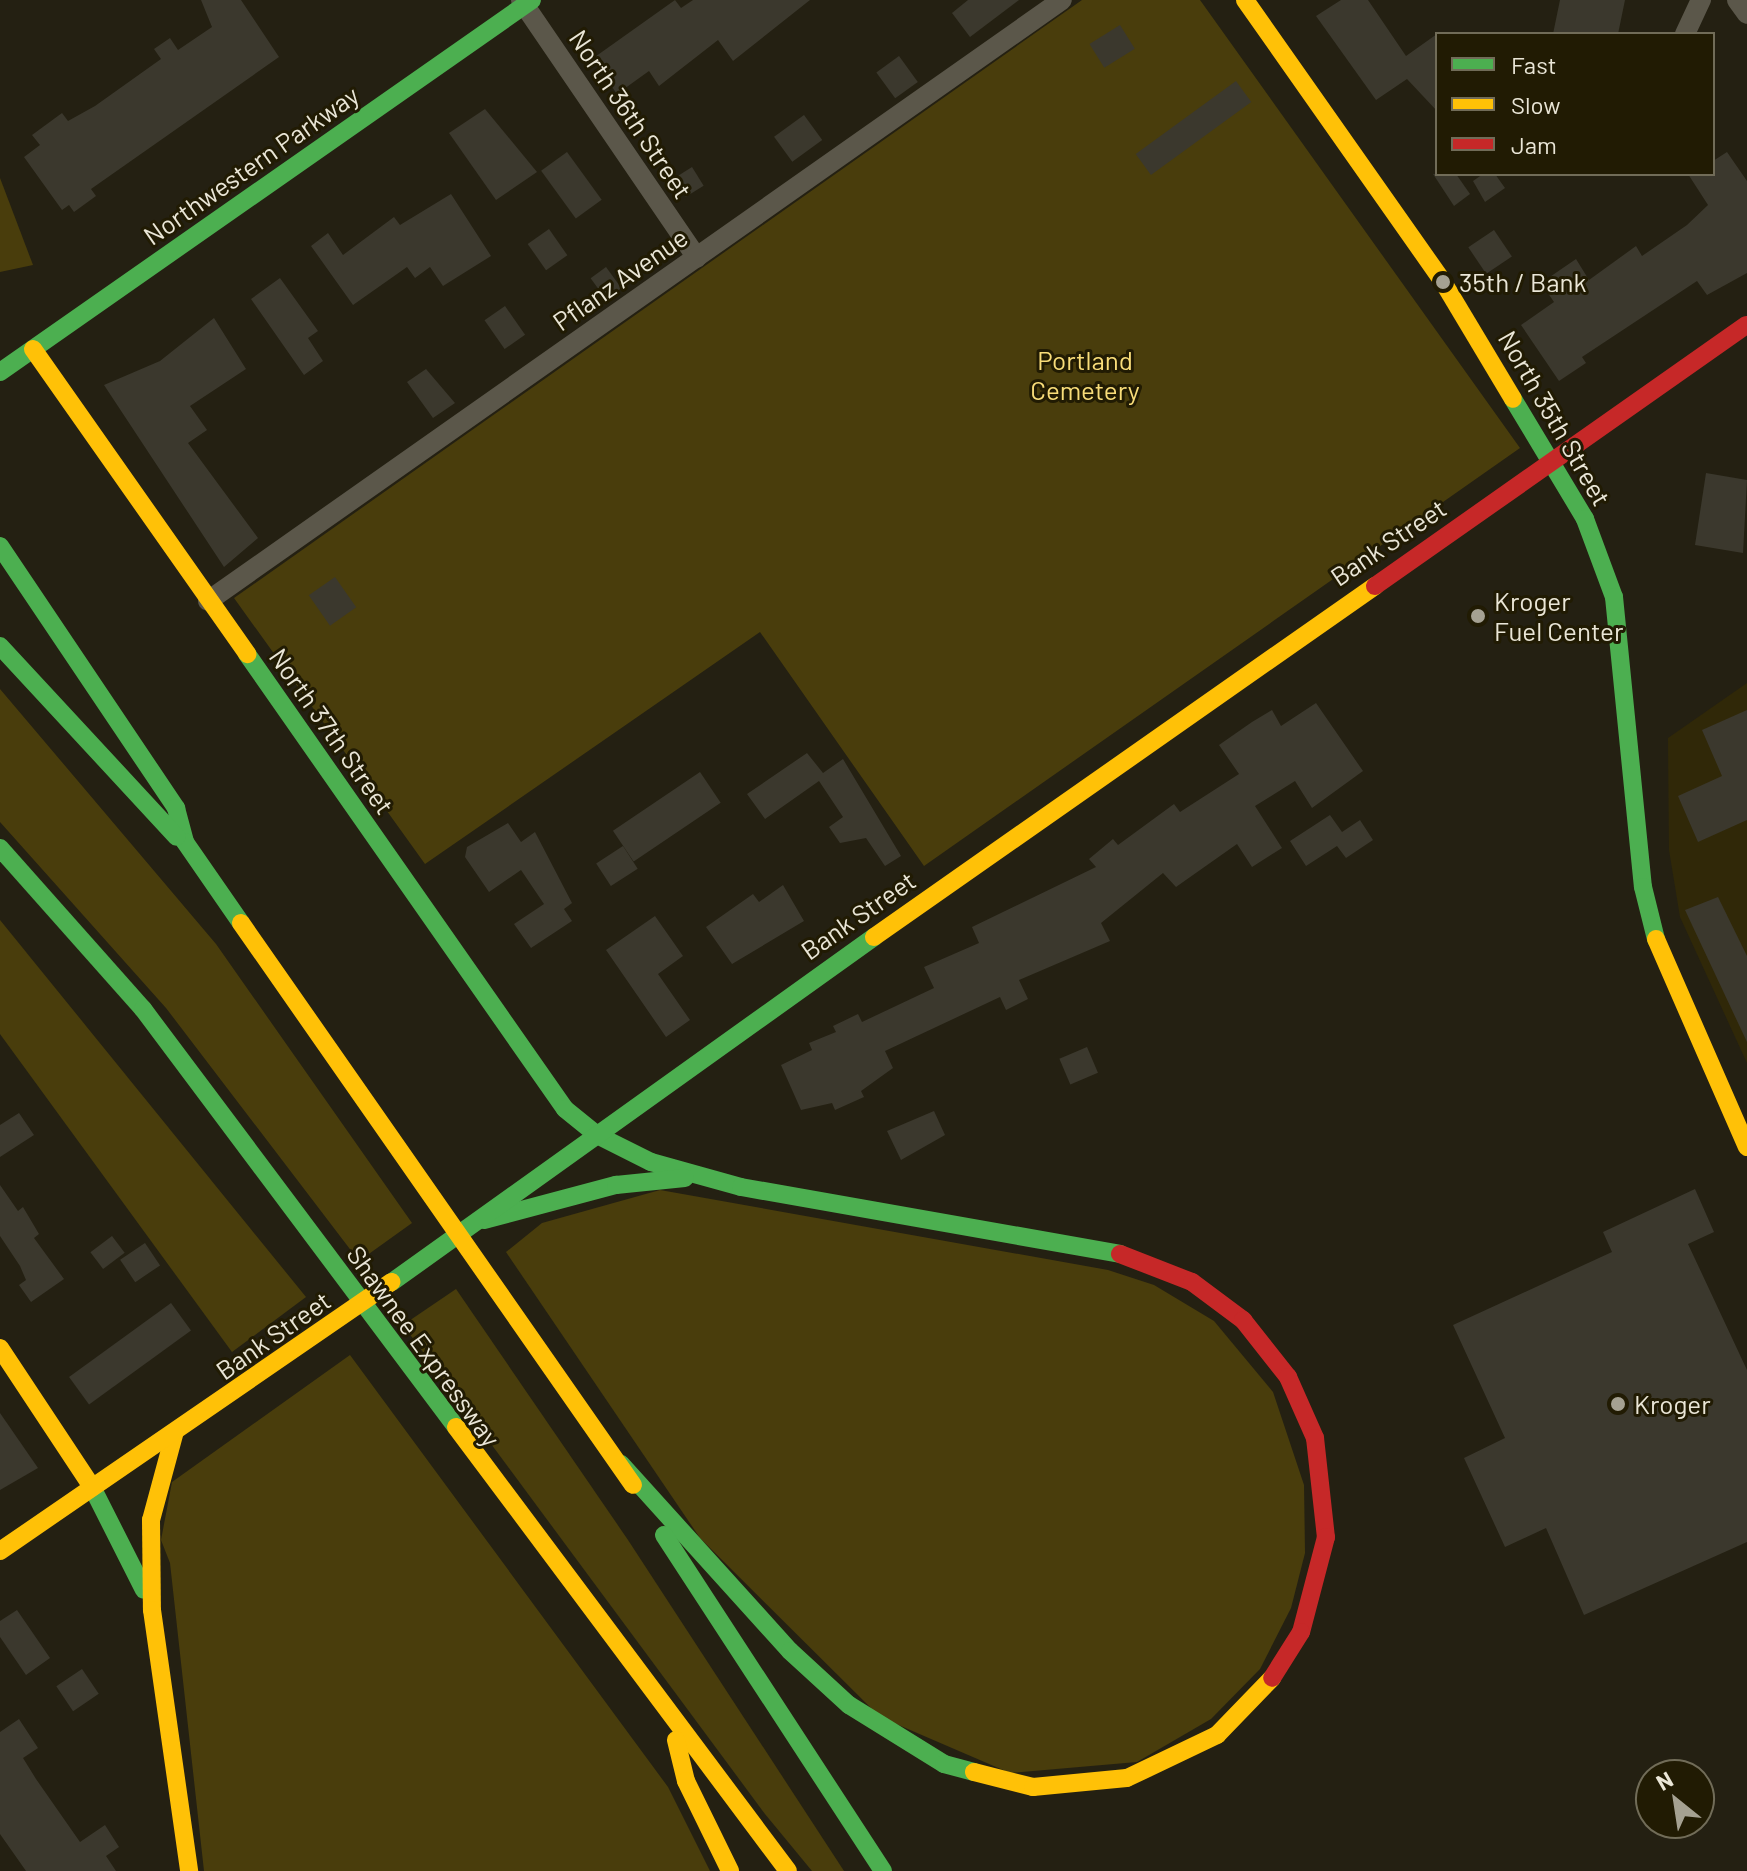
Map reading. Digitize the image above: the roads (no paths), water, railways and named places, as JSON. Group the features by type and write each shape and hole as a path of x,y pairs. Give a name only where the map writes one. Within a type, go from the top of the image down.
{"main road":[{"name":"North 35th Street","path":"1245,0 1443,282 1555,458 1614,597 1654,936 1747,1147"},
{"name":"Northwestern Parkway","path":"0,372 526,2"},
{"name":"Bank Street","path":"0,1551 174,1435 484,1220 597,1135 1747,325"},
{"name":"North 37th Street","path":"33,349 565,1109 597,1135 706,1177"},
{"path":"0,546 176,808 185,842 621,1464 741,1663 883,1871"},
{"path":"0,646 163,828 185,842"},
{"name":"Shawnee Expressway","path":"3,853 143,1009 671,1723 788,1871"},
{"path":"484,1220 616,1185 706,1177 1111,1251 1165,1268 1219,1299 1275,1357 1315,1438 1326,1537 1313,1602 1265,1688 1189,1753 1095,1785 1003,1783 944,1764 849,1705 790,1651 621,1464"},
{"path":"0,1348 92,1487 152,1610"},
{"path":"174,1435 151,1520 152,1610 189,1871"},
{"path":"671,1723 686,1781 730,1871"}],"street":[{"name":"Pflanz Avenue","path":"208,601 1062,0"},
{"path":"1686,32 1701,0"},
{"path":"1737,0 1747,14"},
{"name":"North 36th Street","path":"526,2 697,258"}],"place":[{"name":"35th / Bank","path":"1443,282"},
{"name":"Kroger Fuel Center","path":"1478,616"},
{"name":"Kroger","path":"1618,1404"}],"park label":[{"name":"Portland Cemetery","path":"1085,375"}]}
